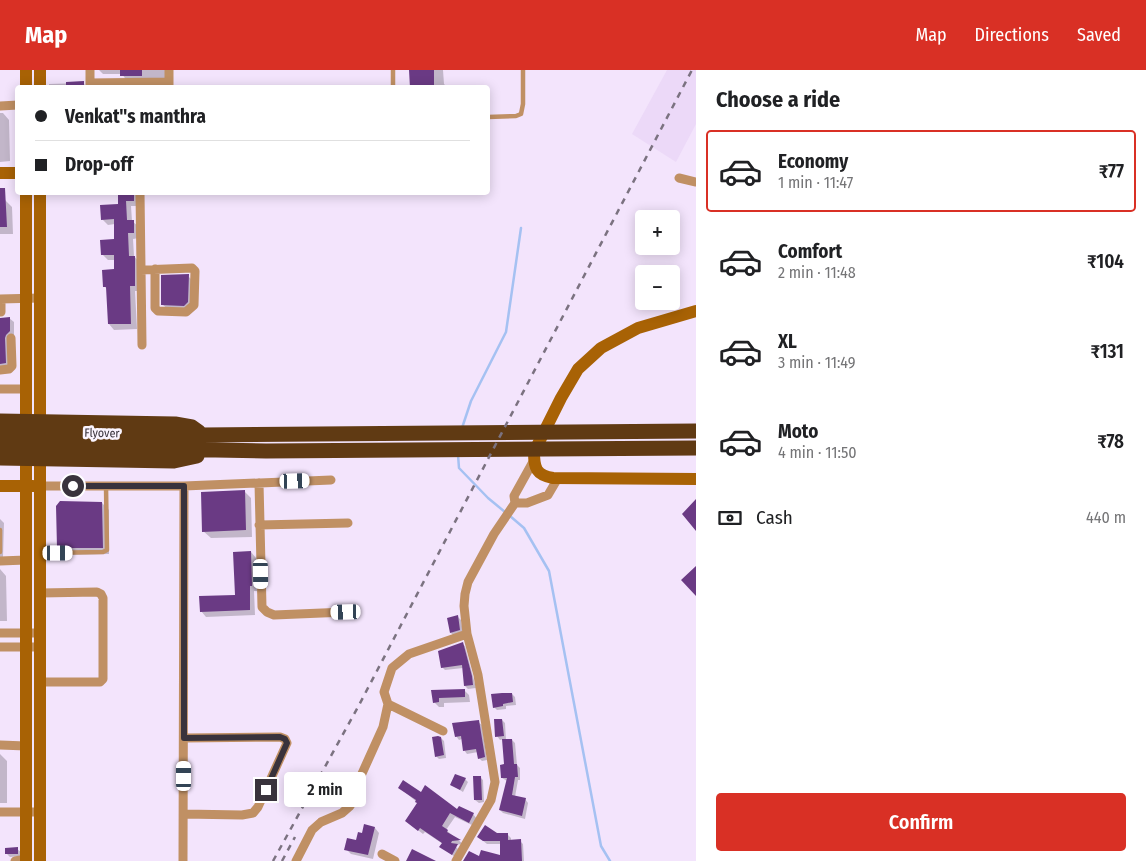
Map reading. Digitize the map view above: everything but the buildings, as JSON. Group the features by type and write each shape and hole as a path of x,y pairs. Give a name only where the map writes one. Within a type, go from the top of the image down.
{"highway":[{"path":"0,421 175,424 192,427 203,442 266,451 696,448"},
{"path":"203,442 266,434 696,431"},
{"name":"Flyover","path":"0,432 175,442"},
{"path":"0,458 174,461 195,457 203,442"},
{"name":"Flyover","path":"0,446 203,442"}],"main road":[{"path":"26,70 26,85"},
{"path":"40,70 40,85"},
{"path":"0,173 15,173"},
{"path":"26,195 26,389 33,421"},
{"path":"40,195 40,298 33,421 33,459 40,486 40,861"},
{"path":"696,311 638,328 601,348 578,369 560,398 534,452 536,470 542,476 558,478 696,479"},
{"path":"22,860 26,812 26,486 33,459"},
{"path":"0,486 40,486"}],"street":[{"path":"90,70 90,85 169,85 169,70"},
{"path":"0,106 15,105"},
{"path":"679,178 696,182"},
{"path":"140,195 142,345"},
{"path":"141,270 155,269 192,268 196,271 194,305 186,312 158,311 155,308 155,269"},
{"path":"1,312 1,299 40,298"},
{"path":"0,370 9,369 12,366 12,338"},
{"path":"0,389 26,389"},
{"path":"456,861 491,800 495,782 478,675 467,634 464,606 465,594 468,582 494,534 513,505 514,496 534,460"},
{"path":"513,505 527,503 548,495 558,478"},
{"path":"40,486 184,486 331,480"},
{"path":"259,483 262,607 274,615 346,612"},
{"path":"183,861 184,486"},
{"path":"259,525 348,524"},
{"path":"0,561 26,560"},
{"path":"40,593 97,592 101,594 103,598 103,679 100,682 40,682"},
{"path":"0,633 40,633"},
{"path":"296,861 312,830 321,822 342,813 350,806 370,754 384,728 388,704 384,692 392,668 408,654 467,634"},
{"path":"0,647 40,648"},
{"path":"388,704 443,731"},
{"path":"184,738 280,737 285,739 287,743 258,807 253,813 242,815 184,814"},
{"path":"0,745 26,746"},
{"path":"0,812 40,812"},
{"path":"382,854 395,861"}],"lane":[{"path":"393,70 393,85"},
{"path":"490,117 516,116 521,114 523,104 523,70"},
{"path":"40,553 103,552 107,550 106,486"},
{"path":"0,530 0,552"}],"shaded area":[{"path":"667,70 696,70 696,124 676,162 632,134"}],"waterway":[{"path":"462,428 471,401 506,332 521,228"},
{"path":"458,455 459,468 488,498 505,512"},
{"path":"510,516 524,528 549,571 601,846 610,861"}],"railway":[{"path":"273,861 358,707 692,70"},
{"path":"282,861 295,837"}],"route":[{"path":"73,486 184,486 184,738 280,737 285,739 287,743 283,754 266,790"}]}
